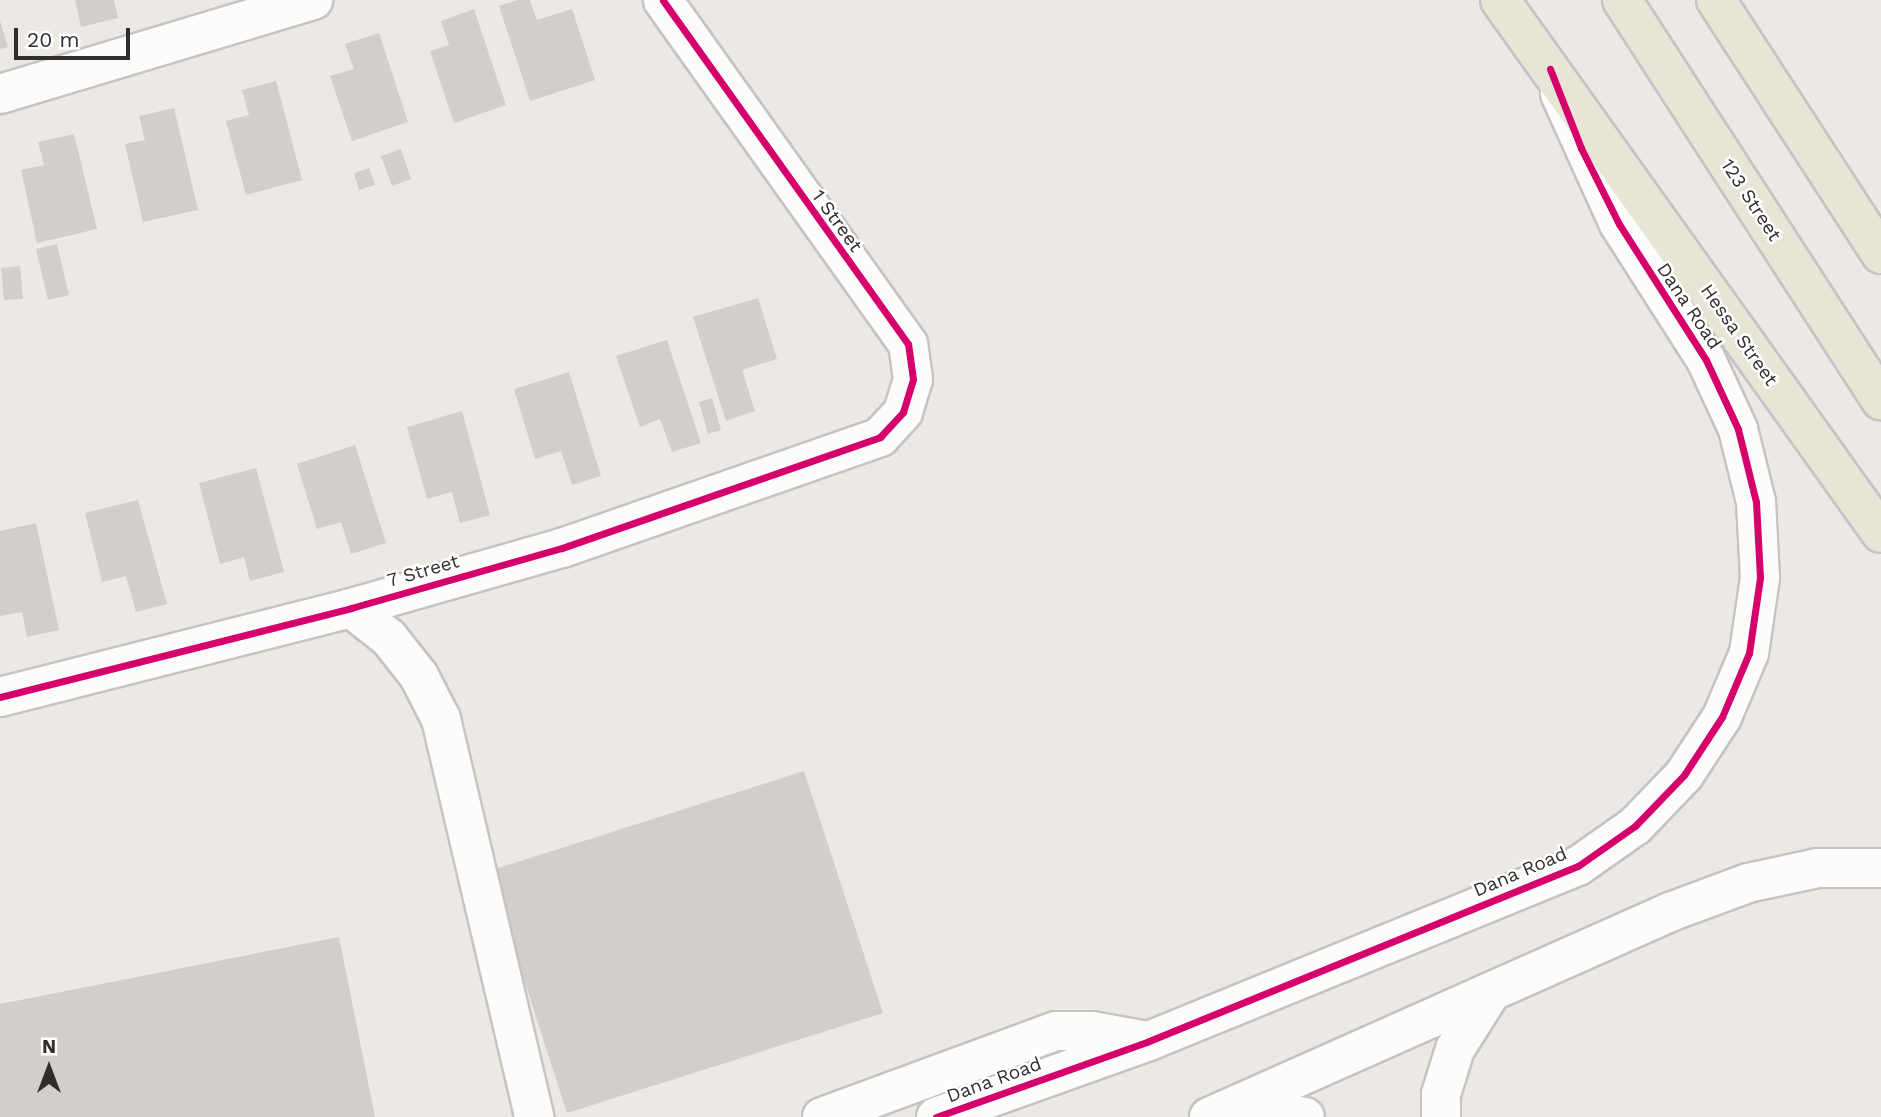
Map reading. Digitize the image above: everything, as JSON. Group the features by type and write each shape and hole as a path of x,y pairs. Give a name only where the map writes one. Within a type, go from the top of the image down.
{"main road":[{"name":"Hessa Street","path":"1500,0 1881,533"},
{"name":"123 Street","path":"1622,0 1881,400"},
{"path":"1716,0 1881,254"}],"street":[{"path":"0,94 313,0"},
{"name":"1 Street","path":"663,0 908,344 913,379 903,412 880,438 847,450"},
{"name":"Dana Road","path":"936,1117 1149,1041 1578,866 1635,825 1684,775 1722,717 1749,653 1760,578 1756,502 1738,429 1706,360 1619,224 1581,148 1550,69"},
{"name":"7 Street","path":"0,697 351,608 562,548 847,450"},
{"path":"351,608 397,648 419,676 441,719 534,1117"},
{"path":"1224,1111 1488,997 1670,912 1748,883 1818,868 1881,868"},
{"path":"1441,1117 1441,1094 1455,1049 1488,997"},
{"path":"822,1117 1056,1031 1083,1030 1149,1041"},
{"path":"1224,1111 1305,1117"}],"building":[{"path":"75,0 114,0 118,18 81,27"},
{"path":"518,0 530,0 537,20 572,9 595,80 530,101 499,6"},
{"path":"474,9 506,105 454,123 430,51 449,45 441,21"},
{"path":"0,21 8,47 0,49"},
{"path":"379,33 408,122 352,141 330,76 354,69 345,44"},
{"path":"276,81 302,180 246,195 226,121 249,115 242,90"},
{"path":"174,108 198,210 143,222 125,144 145,140 139,116"},
{"path":"74,134 97,229 37,243 21,170 44,165 38,142"},
{"path":"401,149 411,179 392,186 381,156"},
{"path":"369,168 375,185 359,190 354,173"},
{"path":"57,244 69,295 48,300 36,249"},
{"path":"20,266 23,299 4,300 1,268"},
{"path":"758,298 777,359 742,370 755,411 726,421 693,317"},
{"path":"667,340 701,443 672,452 660,419 640,427 616,356"},
{"path":"569,372 601,476 572,485 561,451 535,459 514,389"},
{"path":"712,398 721,430 708,434 699,402"},
{"path":"462,411 490,515 460,523 452,492 427,499 407,427"},
{"path":"355,445 386,543 351,554 341,522 317,529 297,464"},
{"path":"256,468 284,572 250,581 244,557 220,564 199,483"},
{"path":"138,500 167,604 136,612 126,576 102,582 85,513"},
{"path":"36,523 59,630 27,637 22,612 0,616 0,531"},
{"path":"804,771 883,1013 567,1113 489,871"},
{"path":"339,937 375,1117 0,1117 0,1004"}],"cycle path":[{"path":"0,697 351,608 562,548 880,437 903,412 913,379 908,344 663,0"},
{"path":"936,1117 1149,1041 1578,866 1635,826 1684,775 1722,717 1749,653 1760,578 1756,502 1738,429 1706,360 1619,224 1581,148 1550,69"}]}
